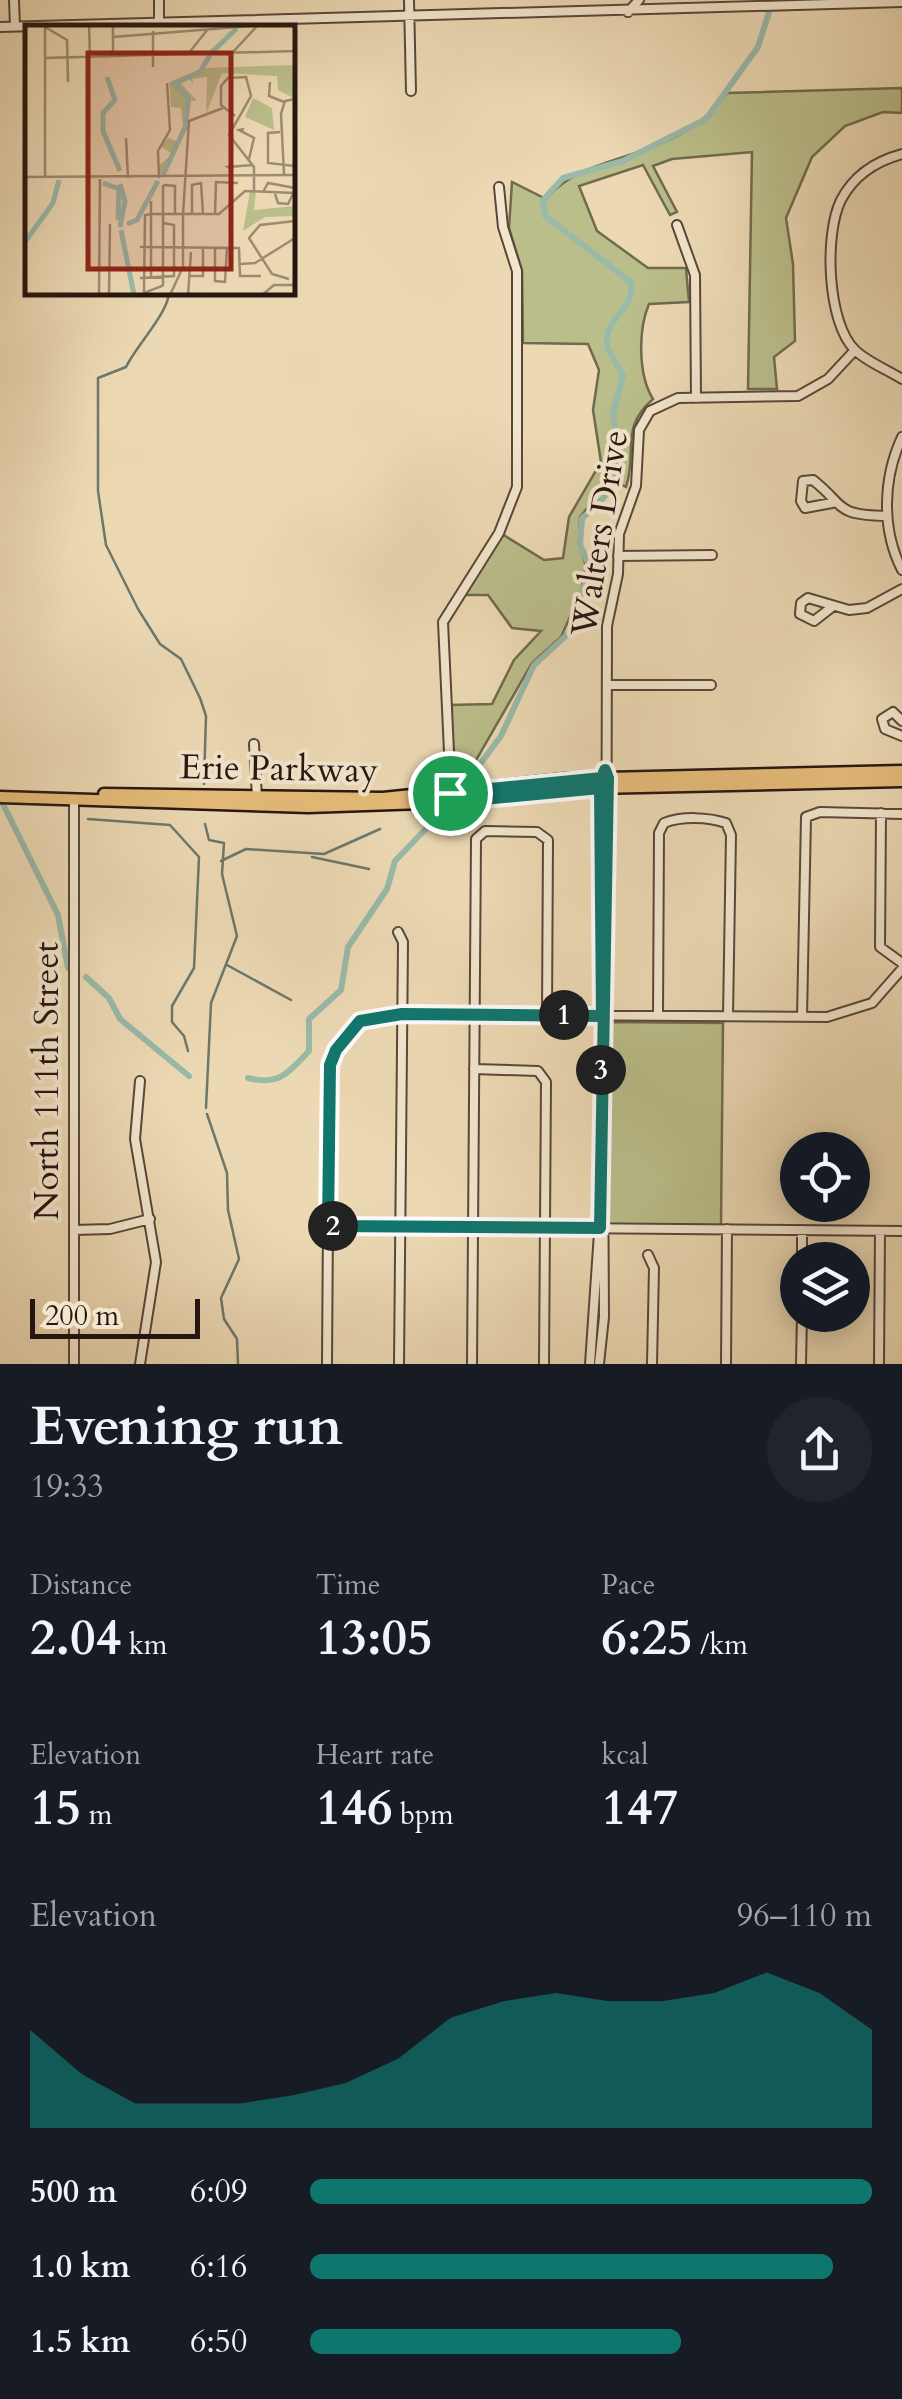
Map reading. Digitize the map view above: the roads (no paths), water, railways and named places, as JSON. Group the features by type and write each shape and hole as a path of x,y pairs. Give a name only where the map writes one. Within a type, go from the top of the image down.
{"main road":[{"name":"Erie Parkway","path":"0,797 308,808 451,798 604,781 902,771"},
{"name":"Erie Parkway","path":"604,781 902,781"},
{"name":"Erie Parkway","path":"74,798 158,794 451,798"}],"street":[{"path":"14,0 15,26"},
{"path":"159,0 159,21"},
{"path":"409,0 411,91"},
{"path":"628,12 639,0"},
{"path":"44,25 902,2"},
{"path":"0,27 25,26"},
{"path":"902,154 869,168 853,182 835,219 834,310 855,350 902,379"},
{"path":"451,798 443,622 498,533 517,487 517,271 503,227 498,187"},
{"path":"676,225 695,275 696,398"},
{"name":"Walters Drive","path":"600,1228 602,1016 606,992 607,626 619,534 636,486 638,430 659,405 696,398 798,396 828,380 855,350"},
{"path":"902,436 892,463 887,516 902,570"},
{"path":"832,503 806,508 800,501 804,482 813,480 832,503 861,516 887,516"},
{"path":"618,556 712,555"},
{"path":"832,607 867,608 902,589"},
{"path":"607,685 710,685"},
{"path":"902,722 892,712 882,719 885,729 902,736"},
{"path":"254,744 257,798"},
{"name":"North 111th Street","path":"74,798 74,1364"},
{"path":"802,1017 806,817 820,812 902,814"},
{"path":"327,1364 330,1065 336,1050 360,1021 402,1014 828,1017 865,1006 884,994 902,966 880,947 881,813"},
{"path":"658,1016 659,833 664,823 673,820 721,820 730,830 728,1016"},
{"path":"472,1364 476,839 484,831 537,832 548,840 547,1015"},
{"path":"398,932 403,942 399,1364"},
{"path":"474,1069 530,1070 544,1076 544,1364"},
{"path":"140,1081 135,1140 150,1219 155,1275 140,1364"},
{"path":"74,1230 110,1228 150,1219"},
{"path":"328,1226 902,1231"},
{"path":"590,1364 600,1228"},
{"path":"599,1364 604,1317 600,1228"},
{"path":"726,1364 727,1229"},
{"path":"802,1230 802,1242"},
{"path":"879,1364 880,1230"},
{"path":"648,1255 654,1268 652,1364"},
{"path":"801,1364 802,1332"}],"waterway":[{"path":"619,450 613,413 623,377 609,352 607,338 613,321 629,300 631,282 545,216 543,200 563,178 623,161 706,119 758,47 769,12"},
{"path":"169,295 164,309 126,367 98,378 98,491 106,545 138,609 160,644 181,659 200,698 206,716 204,784"},
{"path":"466,783 501,736 534,665 569,633 590,567 580,545 582,518 608,491 617,474 619,456"},
{"path":"1,800 58,915 68,968"},
{"path":"248,1078 268,1080 282,1076 309,1051 309,1019 341,990 348,947 387,889 395,861 443,811"},
{"path":"88,819 170,825 199,857 194,968 172,1006 172,1022 184,1036 188,1051"},
{"path":"205,824 209,840 224,843 222,874 237,936 211,1003 206,1108"},
{"path":"221,861 246,849 324,854 380,829"},
{"path":"312,857 369,869"},
{"path":"227,965 291,1000"},
{"path":"86,977 109,998 120,1019 189,1076"},
{"path":"207,1114 227,1173 228,1210 239,1259 221,1298 224,1319 237,1339 238,1364"}]}
